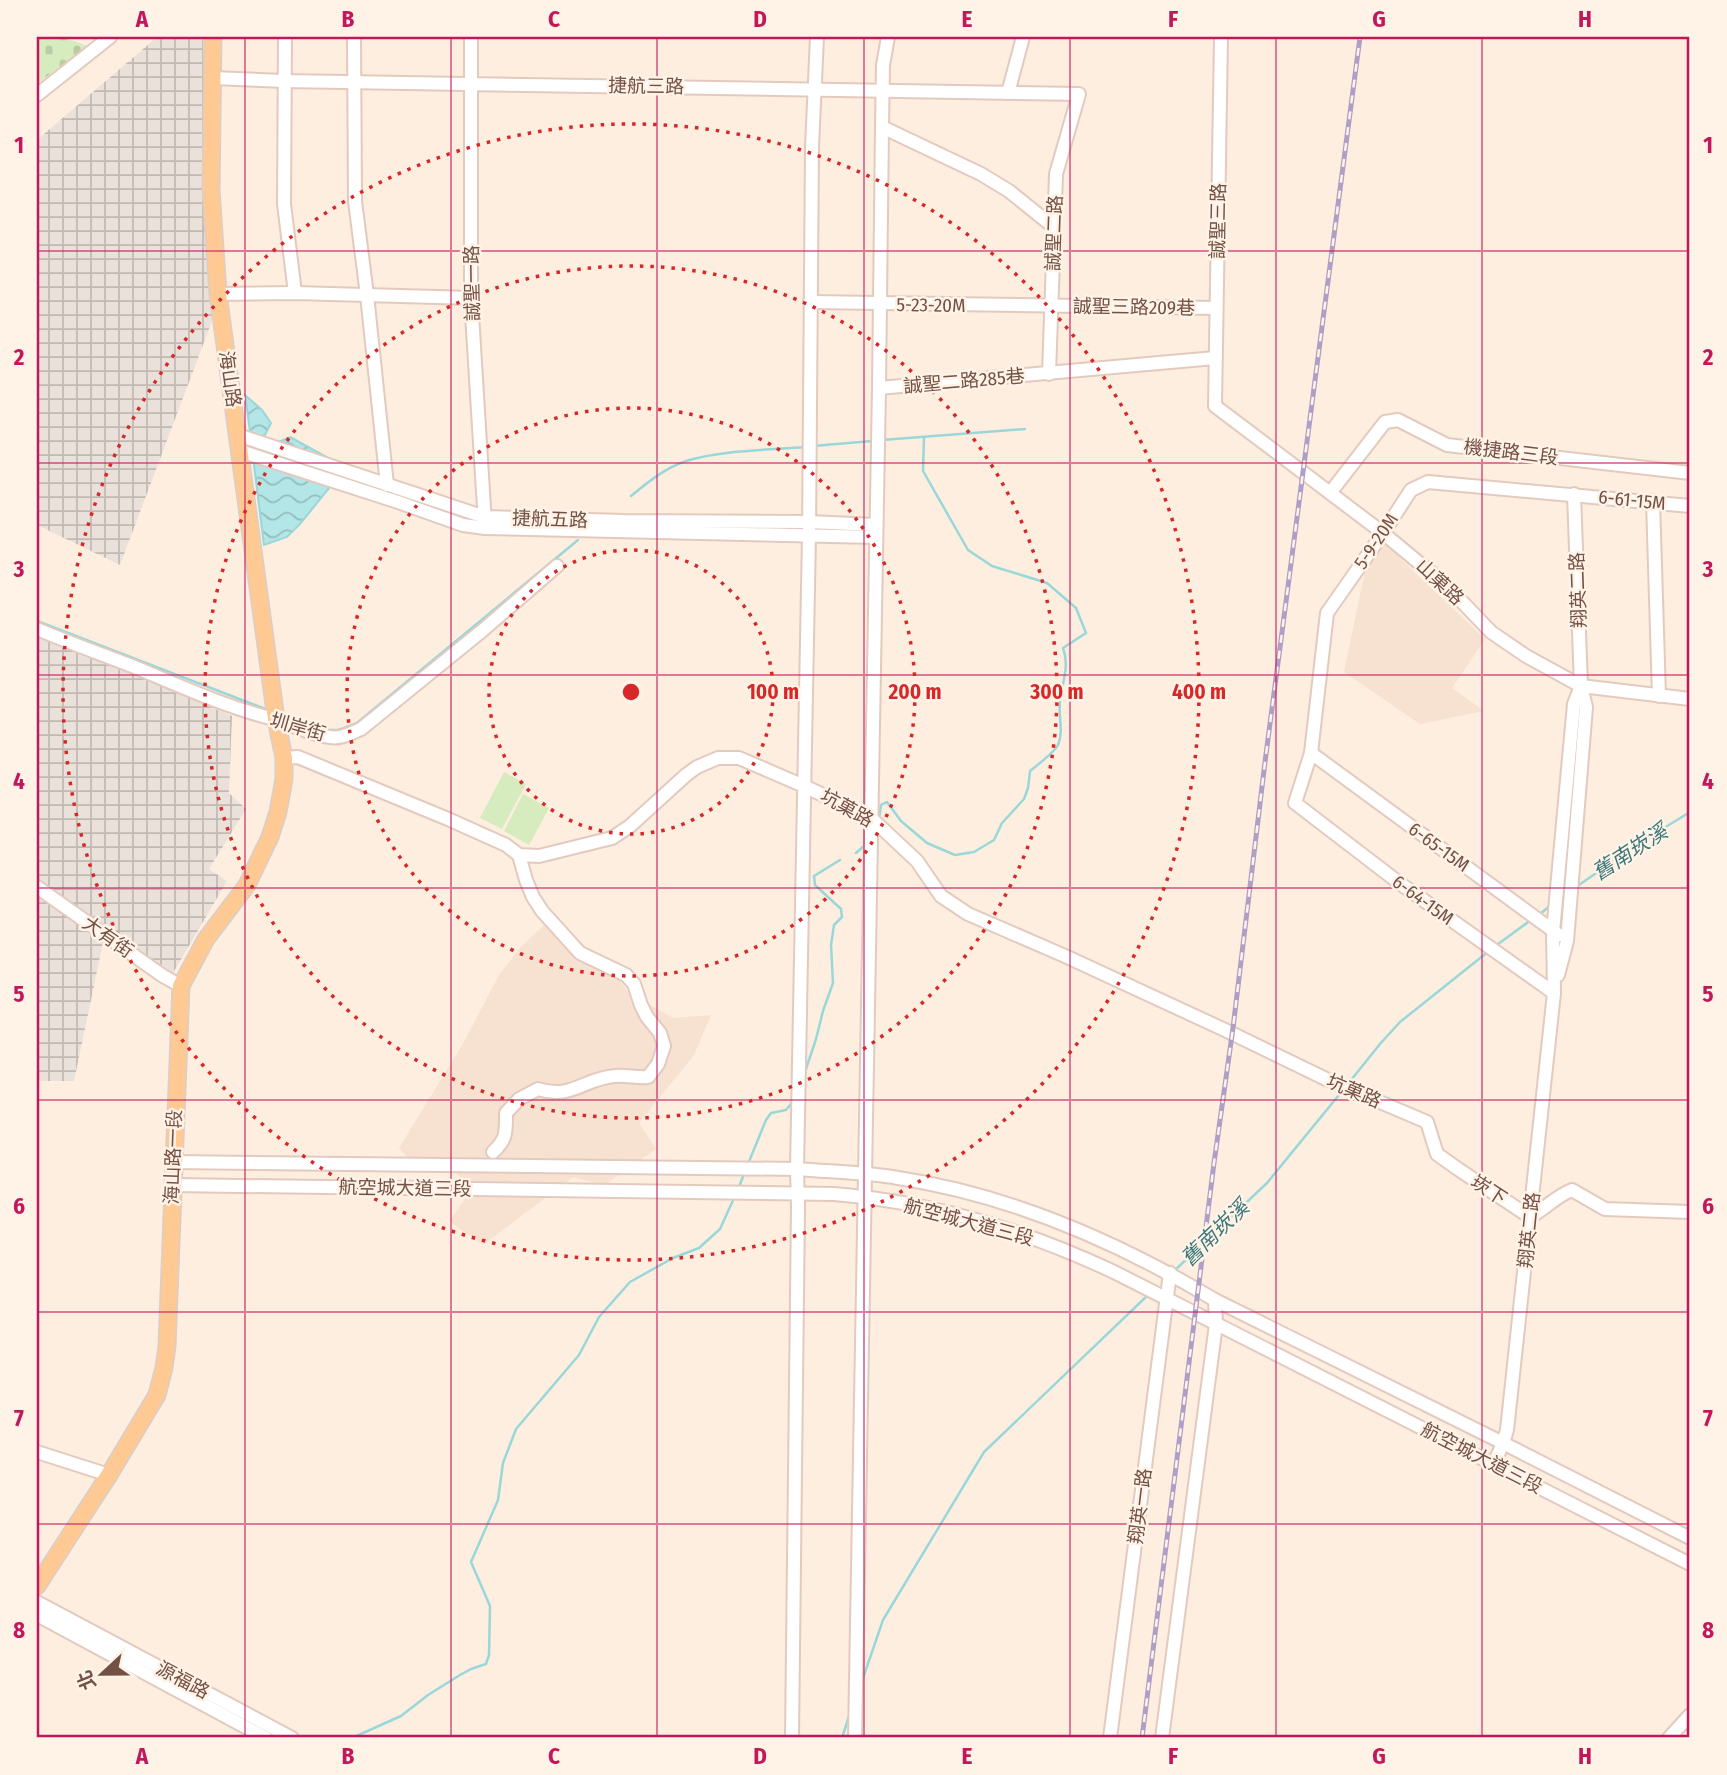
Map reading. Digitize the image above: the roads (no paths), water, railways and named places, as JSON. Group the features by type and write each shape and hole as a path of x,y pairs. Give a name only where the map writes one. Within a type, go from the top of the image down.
{"main road":[{"name":"海山路","path":"214,37 211,189 218,293 276,719"},
{"name":"海山路一段","path":"37,1586 157,1395 167,1346 181,986 206,939 247,885 270,836 284,779 284,758 276,719"}],"street":[{"path":"37,95 110,37"},
{"path":"285,37 284,204 295,293"},
{"path":"354,37 355,201 387,485"},
{"name":"誠聖一路","path":"471,37 471,298 485,523"},
{"path":"792,1738 797,1169 809,528 810,302 817,37"},
{"path":"855,1738 883,65 888,37"},
{"path":"1008,93 1023,37"},
{"name":"誠聖三路","path":"1215,406 1221,37"},
{"name":"捷航三路","path":"213,78 1079,94"},
{"name":"誠聖二路","path":"1049,374 1056,174 1079,94"},
{"path":"882,127 981,174 1009,191 1055,228"},
{"path":"218,293 471,298"},
{"name":"5-23-20M","path":"810,302 1052,307"},
{"name":"誠聖三路209巷","path":"1052,307 1216,308"},
{"name":"誠聖二路285巷","path":"879,388 1215,358"},
{"name":"山菓路","path":"1215,406 1383,533 1447,586 1491,632 1526,656 1581,686 1690,699"},
{"name":"機捷路三段","path":"1330,493 1385,422 1398,419 1447,445 1690,473"},
{"name":"捷航五路","path":"239,443 387,485 485,523"},
{"name":"捷航五路","path":"239,443 464,525 624,521 876,531"},
{"name":"5-9-20M","path":"1295,803 1311,753 1327,613 1411,490 1428,482 1574,494"},
{"name":"6-61-15M","path":"1574,494 1690,506"},
{"name":"翔英二路","path":"1554,993 1567,940 1586,707 1581,686 1574,494"},
{"path":"1653,501 1659,695"},
{"name":"圳岸街","path":"37,629 238,709 330,737 341,737 361,729 557,566"},
{"name":"翔英二路","path":"1494,1464 1507,1430 1554,993 1553,932 1574,704 1581,686"},
{"name":"6-65-15M","path":"1311,753 1567,940"},
{"path":"284,758 298,757 506,845 519,855 526,880 542,911 580,953 626,975 634,984 647,1017 660,1032 664,1046 649,1077 615,1076 563,1092 551,1093 538,1089 519,1099 506,1114 502,1143 493,1152"},
{"name":"坑菓路","path":"519,855 539,856 612,838 630,826 697,767 718,758 738,758 871,818 917,861 941,896 968,914 1119,981 1356,1093 1427,1122"},
{"name":"6-64-15M","path":"1295,803 1398,882 1554,993"},
{"name":"大有街","path":"37,887 181,986"},
{"name":"崁下","path":"1427,1122 1437,1154 1530,1217"},
{"name":"航空城大道三段","path":"173,1162 797,1169 899,1178 953,1189 1050,1219 1101,1240 1690,1538"},
{"name":"航空城大道三段","path":"172,1185 797,1194 865,1197 948,1212 1067,1250 1690,1564"},
{"path":"1530,1217 1572,1190 1605,1209 1690,1212"},
{"name":"翔英一路","path":"1110,1738 1170,1273"},
{"path":"1161,1738 1216,1324 1215,1300"},
{"path":"37,1452 109,1475"},
{"name":"源福路","path":"37,1602 292,1738"},
{"name":"源福路","path":"37,1615 266,1738"},
{"path":"1669,1738 1690,1716"}],"water":[{"path":"245,395 262,410 271,423 265,435 251,438"},
{"path":"290,437 334,461 339,468 338,477 287,537 264,545 252,449"}],"waterway":[{"path":"882,440 1025,429"},
{"path":"879,819 881,805 887,802 901,821 927,843 955,855 974,852 994,840 1002,823 1024,799 1030,771 1058,745 1061,734 1060,701 1066,668 1063,648 1086,633 1076,608 1047,583 992,566 968,550 923,471 924,437"},
{"path":"813,446 872,441"},
{"path":"631,496 664,471 700,457 806,447"},
{"path":"323,730 339,730 357,723 578,540"},
{"path":"37,621 268,710"},
{"name":"舊南崁溪","path":"1576,887 1690,812"},
{"path":"856,853 865,845"},
{"path":"804,1075 833,983 831,945 834,925 842,917 841,909 815,885 814,876 840,860"},
{"name":"舊南崁溪","path":"1540,914 1551,905"},
{"name":"舊南崁溪","path":"1494,947 1531,920"},
{"name":"舊南崁溪","path":"1347,1085 1400,1022 1489,951"},
{"name":"舊南崁溪","path":"1173,1272 1267,1183 1343,1090"},
{"path":"748,1164 771,1113 786,1110 794,1100"},
{"path":"739,1187 744,1174"},
{"path":"352,1738 401,1716 460,1675 486,1664 489,1655 490,1606 471,1562 498,1500 503,1463 516,1429 579,1355 599,1317 630,1282 673,1258 699,1248 720,1229 735,1196"},
{"name":"舊南崁溪","path":"862,1681 883,1620 984,1452 1148,1295"},
{"name":"舊南崁溪","path":"842,1738 850,1713"}],"railway":[{"path":"1142,1738 1360,37"}]}
